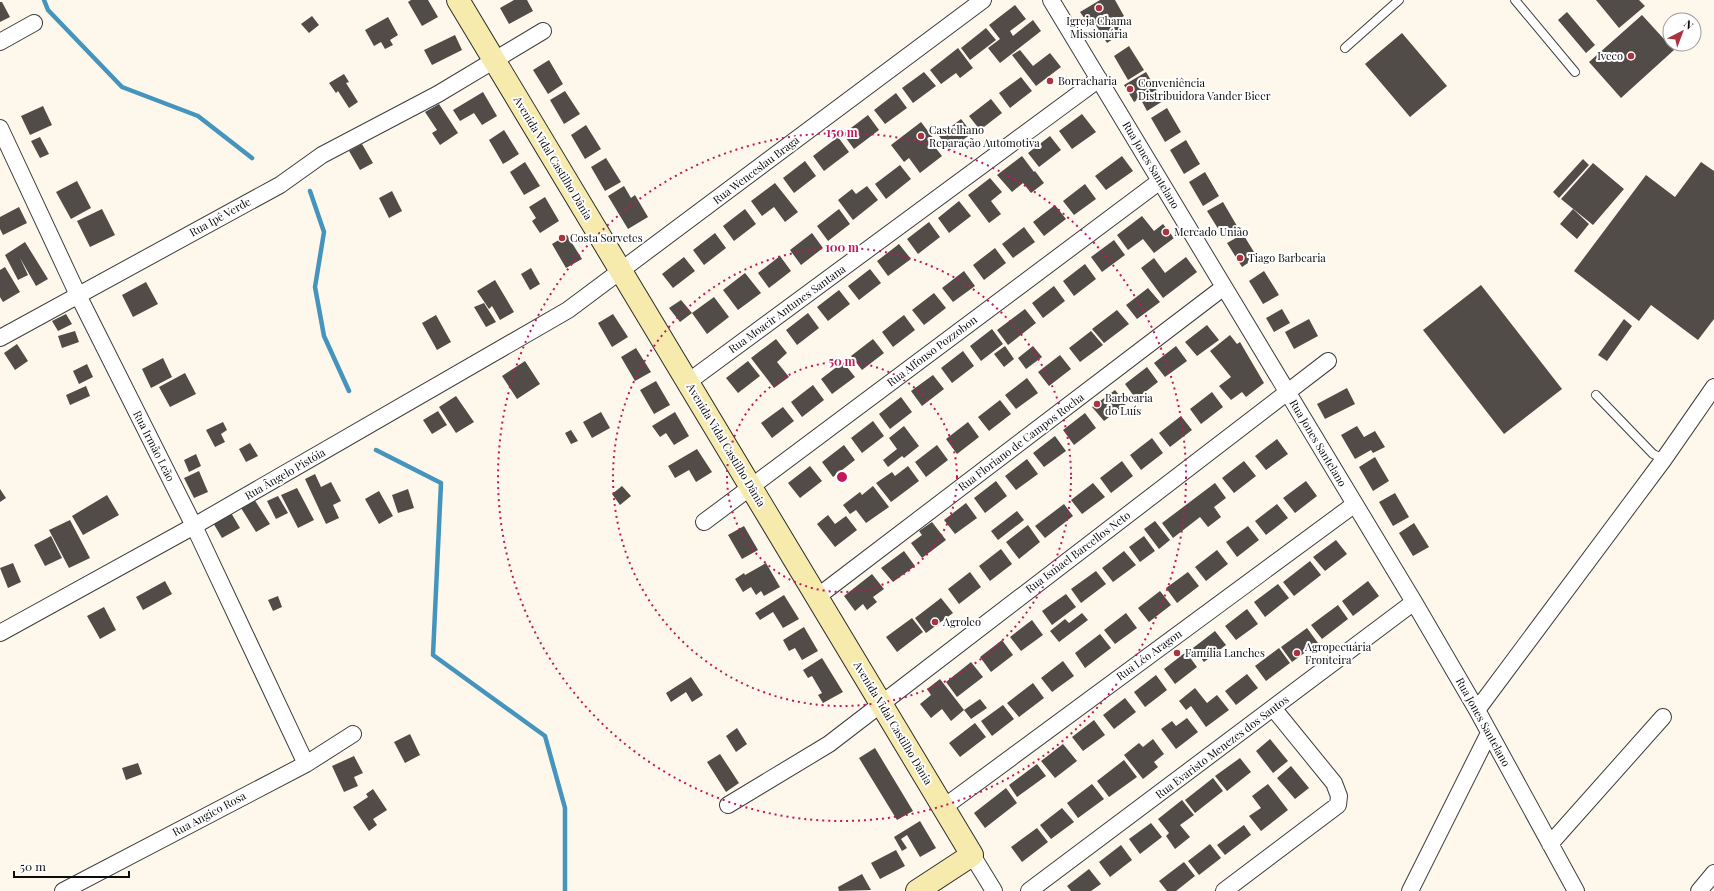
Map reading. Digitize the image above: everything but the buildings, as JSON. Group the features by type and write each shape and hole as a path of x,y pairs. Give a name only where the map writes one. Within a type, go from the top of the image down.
{"street":[{"name":"Avenida Vidal Castilho Dânia","path":"458,0 994,891"},
{"name":"Rua Wenceslau Braga","path":"568,310 983,0"},
{"name":"Rua Jones Santelano","path":"1051,0 1414,602 1477,710 1576,891"},
{"path":"0,42 34,23"},
{"name":"Rua Ipê Verde","path":"0,338 280,185 322,155 438,94 543,31"},
{"name":"Rua Moacir Antunes Santana","path":"688,382 1099,79"},
{"name":"Rua Irmão Leão","path":"0,128 78,295 194,526 306,764"},
{"name":"Rua Affonso Pozzobon","path":"704,522 1160,181"},
{"name":"Rua Floriano de Campos Rocha","path":"817,597 1224,287"},
{"name":"Rua Ângelo Pistóia","path":"0,633 194,526 568,310"},
{"name":"Rua Ismael Barcellos Neto","path":"728,805 829,744 1328,361"},
{"path":"1477,710 1664,459 1714,386"},
{"name":"Rua Léo Aragon","path":"944,807 1355,504"},
{"name":"Rua Evaristo Menezes dos Santos","path":"1029,891 1414,602"},
{"path":"1224,891 1338,806 1339,796 1334,783 1273,708"},
{"path":"1550,844 1662,717"},
{"path":"1410,891 1489,733"},
{"name":"Rua Angico Rosa","path":"63,891 306,764 353,734"},
{"path":"917,891 972,855"},
{"path":"1699,891 1714,873"}],"lane":[{"path":"1345,48 1399,0"},
{"path":"1515,0 1575,72"},
{"path":"1596,395 1653,454 1664,459"}],"waterway":[{"path":"44,0 48,10 122,87 198,116 252,158"},
{"path":"310,191 324,232 315,287 324,336 349,391"},
{"path":"376,450 441,483 433,655 545,736 565,808 565,891"}],"place":[{"name":"Igreja Chama Missionária","path":"1099,8"},
{"name":"Iveco","path":"1631,56"},
{"name":"Borracharia","path":"1050,81"},
{"name":"Conveniência Distribuidora Vander Bieer","path":"1130,89"},
{"name":"Castelhano Reparação Automotiva","path":"921,136"},
{"name":"Mercado União","path":"1166,232"},
{"name":"Costa Sorvetes","path":"562,238"},
{"name":"Tiago Barbearia","path":"1240,258"},
{"name":"Barbearia do Luís","path":"1097,404"},
{"name":"Agroleo","path":"935,622"},
{"name":"Família Lanches","path":"1177,653"},
{"name":"Agropecuária Fronteira","path":"1297,653"}]}
